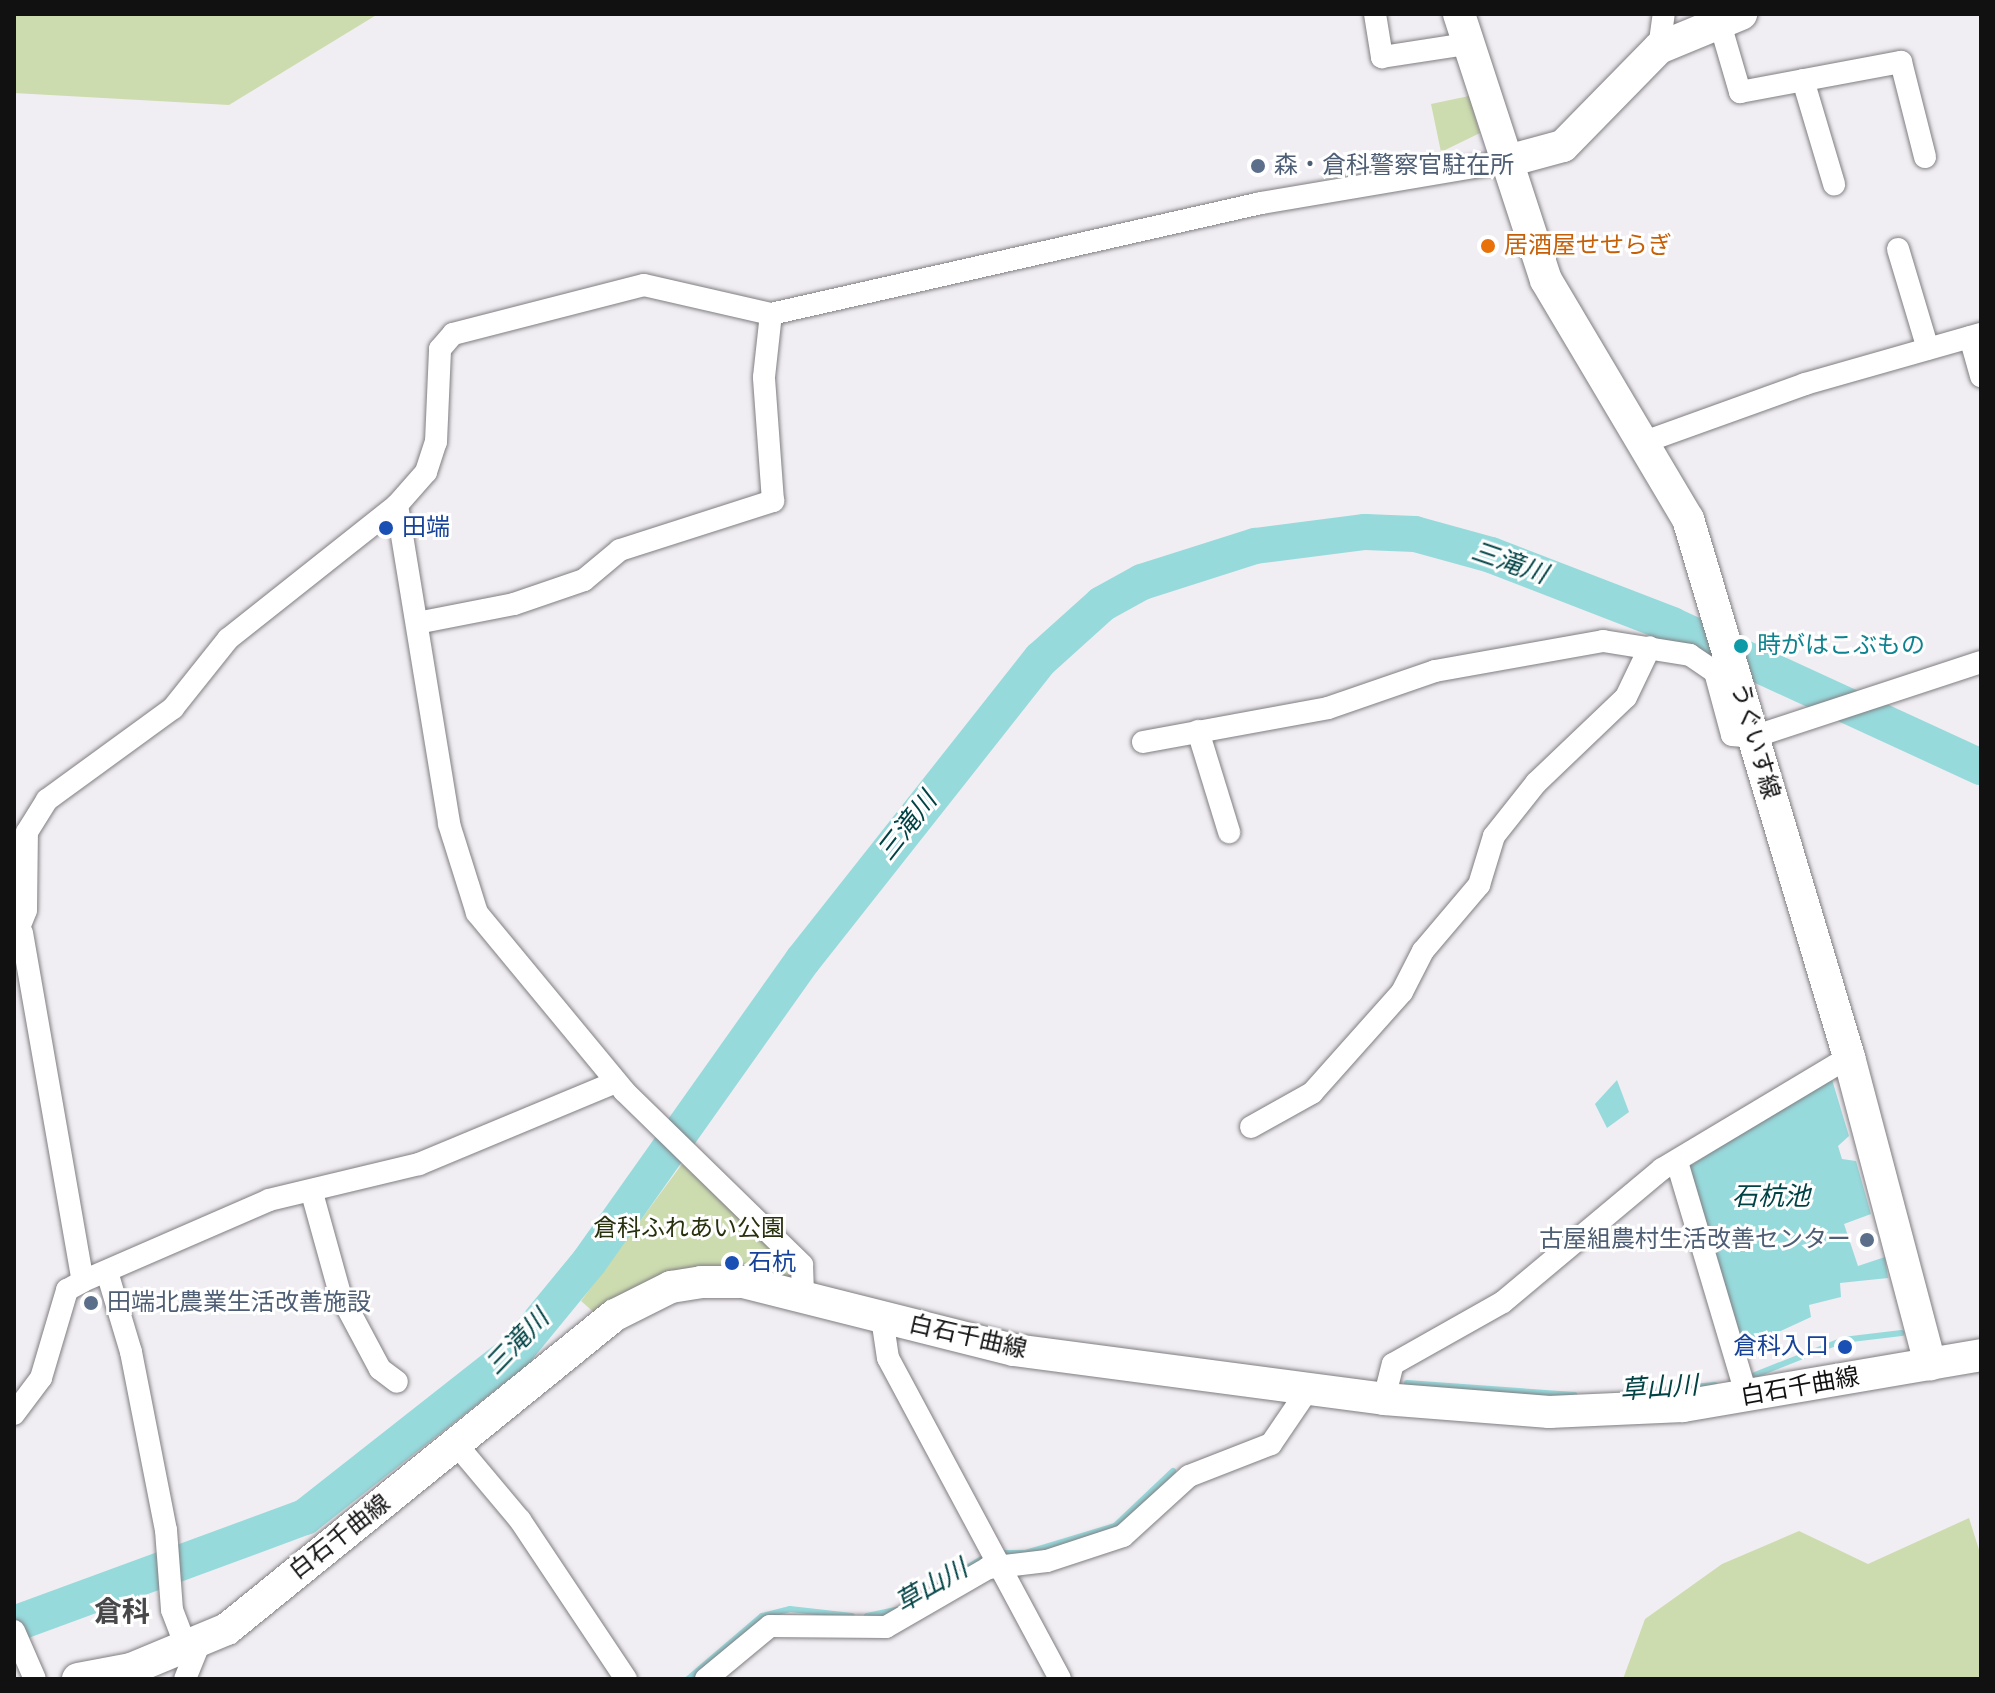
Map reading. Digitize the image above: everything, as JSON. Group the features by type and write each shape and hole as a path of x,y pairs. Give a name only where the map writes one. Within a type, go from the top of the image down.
{"main road":[{"path":"1504,162 1563,146 1659,48 1731,21"},
{"name":"うぐいす線","path":"1463,29 1504,162 1546,280 1647,441 1699,551 1849,1057 1930,1364"},
{"name":"白石千曲線","path":"78,1679 190,1658 615,1315 650,1295 722,1281 803,1295 1014,1350 1384,1399 1549,1412 1981,1355"}],"street":[{"path":"1375,14 1382,57 1463,29"},
{"path":"1659,48 1664,14"},
{"path":"1731,21 1740,92 1901,62 1925,157"},
{"path":"1803,80 1834,184"},
{"path":"83,1281 18,937 27,832 47,800 173,708 228,639 397,505 434,455 440,349 453,334 644,285 771,314 1261,203 1504,162"},
{"path":"1898,249 1928,349"},
{"path":"417,623 514,604 584,580 620,550 773,501 764,377 771,314"},
{"path":"1647,441 1975,335 1981,376"},
{"path":"397,505 449,824 471,900 616,1082 678,1138 802,1265 803,1295"},
{"path":"1143,742 1328,708 1435,671 1603,641 1690,655 1715,672 1732,735 1753,737 1981,662"},
{"path":"1251,1127 1312,1093 1402,992 1423,951 1479,885 1494,836 1536,783 1626,697 1650,647"},
{"path":"1198,731 1229,832"},
{"path":"1384,1399 1393,1364 1503,1302 1609,1209 1677,1162 1849,1057"},
{"path":"14,1414 41,1378 67,1290 83,1281 269,1200 312,1193 419,1164 616,1082"},
{"path":"1677,1162 1743,1386"},
{"path":"312,1193 340,1294 380,1369 397,1382"},
{"path":"107,1272 131,1352 169,1547 167,1575 190,1658"},
{"path":"882,1318 888,1358 1060,1679"},
{"path":"706,1679 770,1626 886,1627 995,1558 1047,1561 1123,1536 1189,1476 1271,1444 1309,1388"},
{"path":"457,1445 520,1520 626,1679"},
{"path":"15,1633 35,1679"}],"green space":[{"path":"14,14 378,14 229,105 14,93"},
{"path":"1469,96 1480,133 1441,152 1431,104"},
{"name":"倉科ふれあい公園","path":"682,1164 791,1267 794,1280 597,1315 581,1301"},
{"path":"1969,1518 1981,1556 1981,1679 1623,1679 1645,1619 1722,1564 1799,1531 1868,1564"}],"water":[{"name":"石杭池","path":"1830,1073 1849,1136 1838,1146 1842,1159 1856,1161 1871,1214 1844,1224 1858,1266 1885,1257 1888,1278 1840,1283 1841,1297 1809,1305 1811,1317 1735,1352 1689,1167"},
{"path":"1617,1080 1629,1112 1607,1128 1595,1104"}],"waterway":[{"name":"三滝川","path":"14,1624 305,1517 515,1352 589,1262 803,960 1041,659 1102,604 1142,582 1255,546 1365,532 1415,534 1491,555 1672,625 1981,767"},
{"name":"草山川","path":"1745,1379 1843,1340 1902,1333"},
{"name":"草山川","path":"1407,1383 1575,1395"},
{"name":"草山川","path":"1638,1392 1715,1385"},
{"name":"草山川","path":"998,1553 1025,1553 1115,1526 1173,1471"},
{"name":"草山川","path":"960,1572 988,1555"},
{"name":"草山川","path":"688,1679 762,1616 790,1609 852,1616"},
{"name":"草山川","path":"867,1616 899,1609"}],"place":[{"name":"森・倉科警察官駐在所","path":"1258,166"},
{"name":"居酒屋せせらぎ","path":"1488,246"},
{"name":"田端","path":"386,528"},
{"name":"時がはこぶもの","path":"1741,646"},
{"name":"古屋組農村生活改善センター","path":"1867,1240"},
{"name":"石杭","path":"732,1263"},
{"name":"田端北農業生活改善施設","path":"91,1303"},
{"name":"倉科入口","path":"1845,1347"}],"district":[{"name":"倉科","path":"122,1612"}]}
